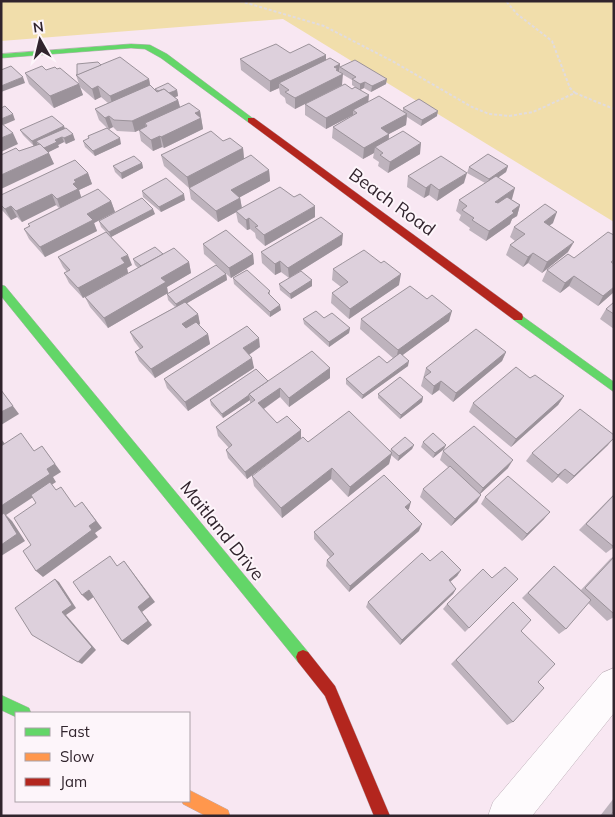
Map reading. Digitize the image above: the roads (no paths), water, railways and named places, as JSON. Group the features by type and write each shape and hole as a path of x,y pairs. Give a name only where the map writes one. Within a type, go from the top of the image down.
{"street":[{"name":"Beach Road","path":"1,56 131,46 147,47 172,62 614,388"},
{"name":"Maitland Drive","path":"1,289 330,691 382,816"},
{"path":"507,816 614,685"},
{"path":"1,702 22,712"},
{"path":"190,799 222,816"}]}
